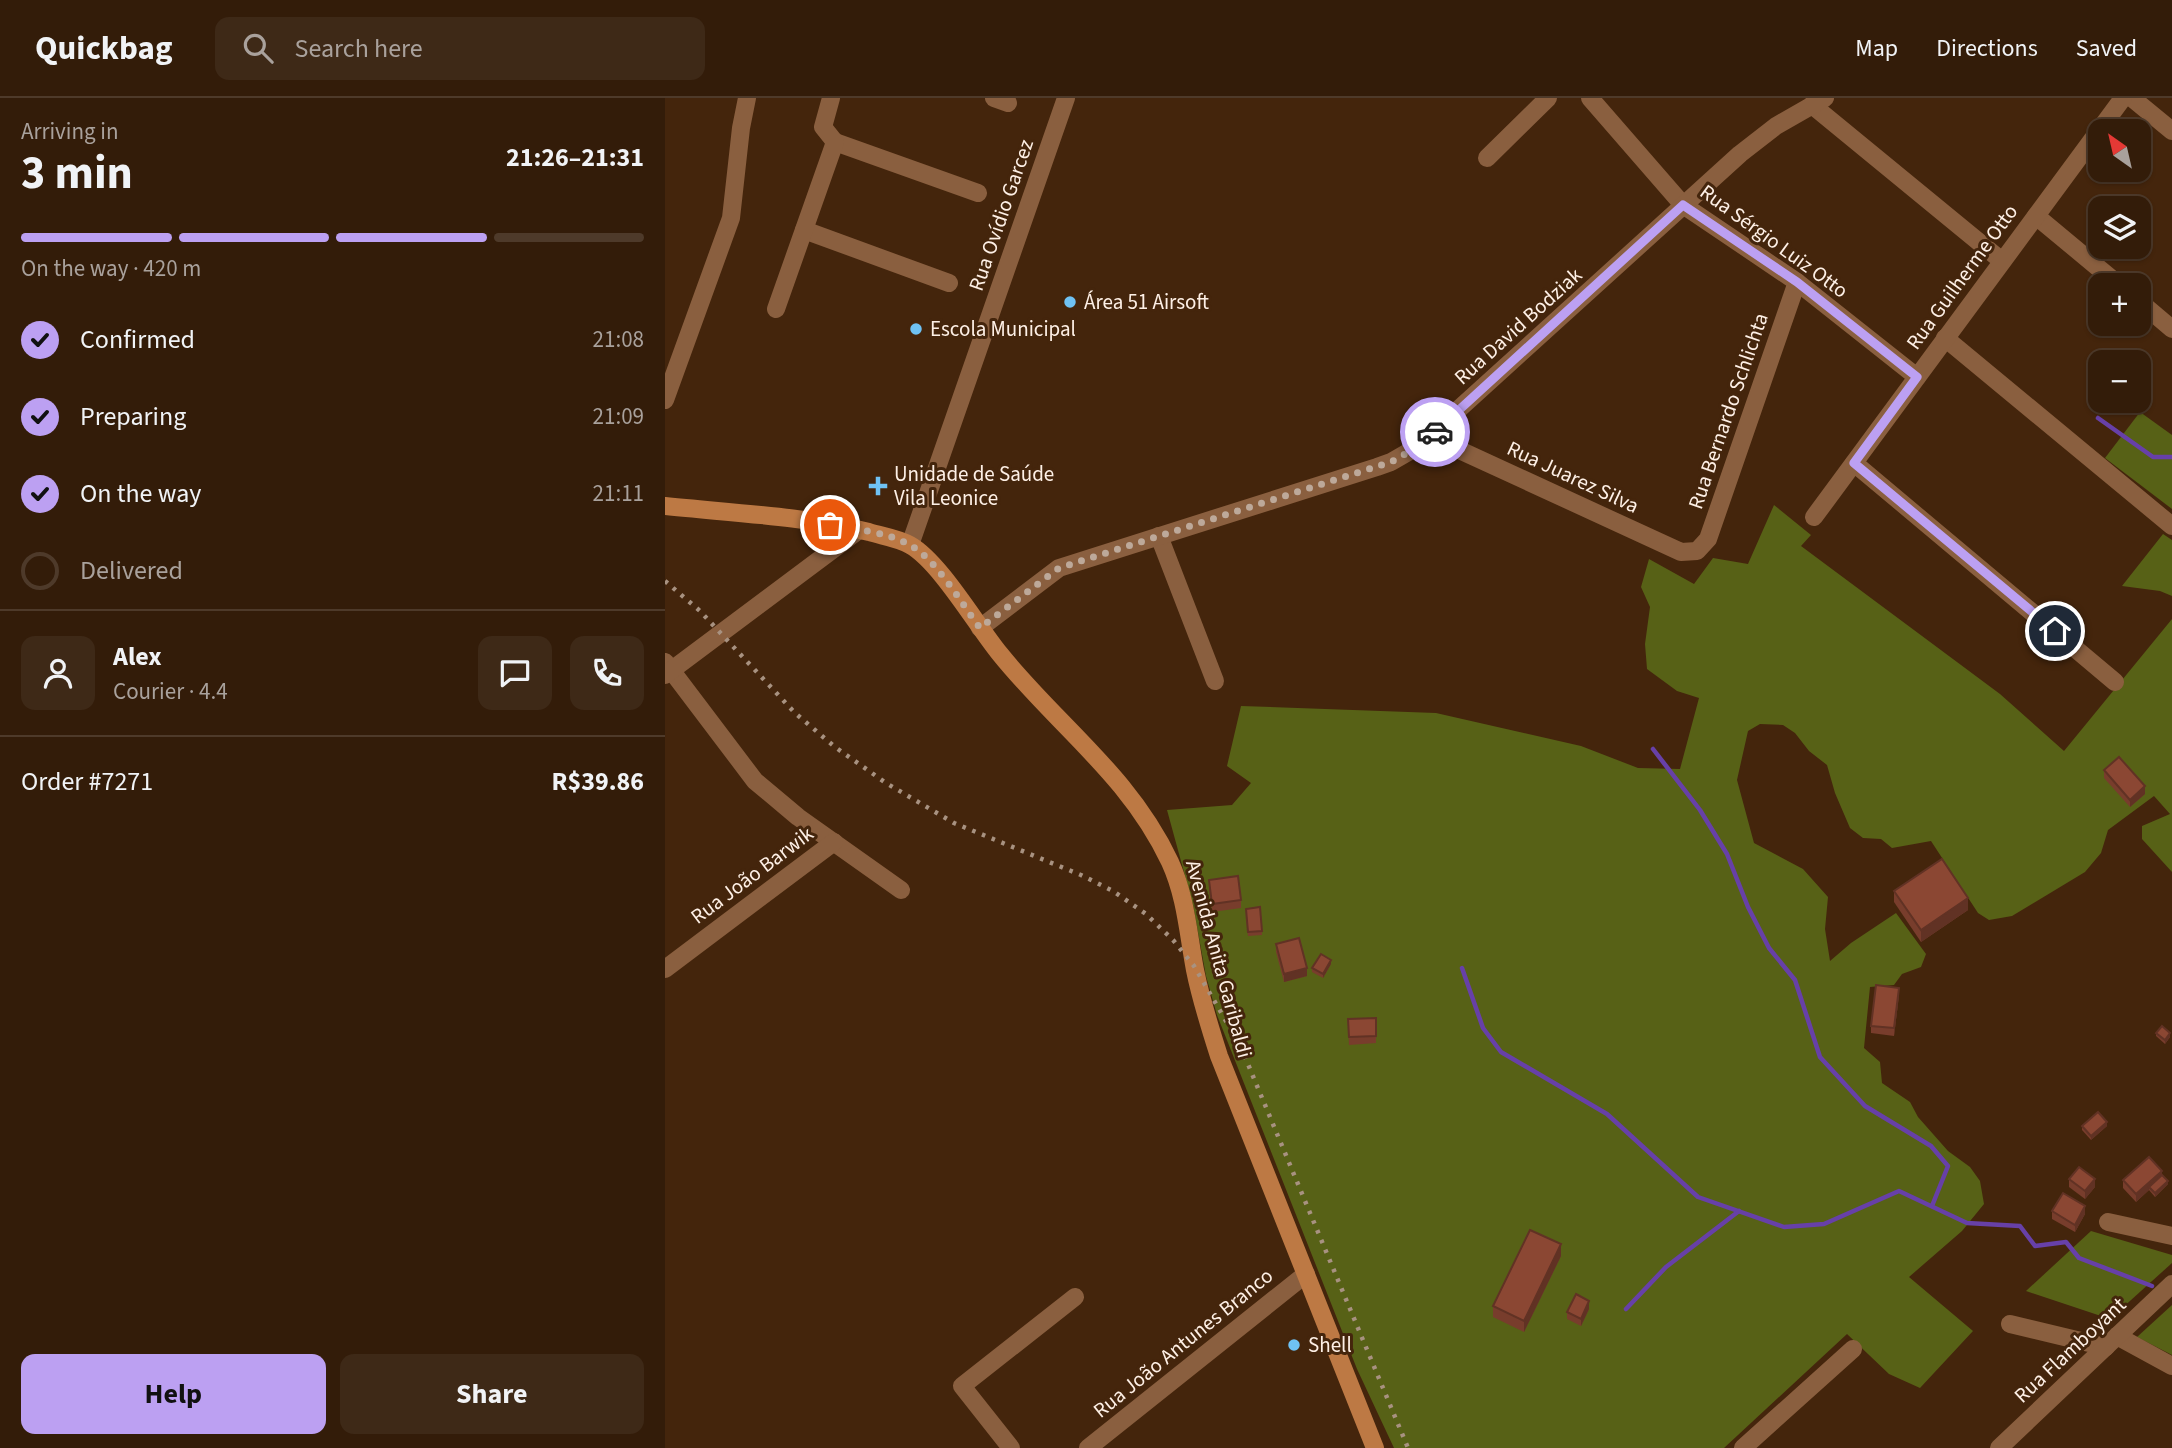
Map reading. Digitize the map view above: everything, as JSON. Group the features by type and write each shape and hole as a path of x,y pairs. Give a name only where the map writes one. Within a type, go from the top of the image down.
{"main road":[{"name":"Avenida Anita Garibaldi","path":"665,506 859,530 910,545 941,575 1020,677 1108,768 1145,817 1170,863 1184,902 1194,966 1207,1021 1219,1056 1375,1448"}],"street":[{"path":"665,400 731,218 747,98"},
{"path":"831,98 823,127 835,142 978,193"},
{"name":"Rua Ovídio Garcez","path":"910,545 1066,98"},
{"path":"1487,158 1548,98"},
{"name":"Rua Sérgio Luiz Otto","path":"1590,98 1683,205 1797,282 1917,377"},
{"name":"Rua Guilherme Otto","path":"1814,517 2123,98"},
{"path":"2132,98 2172,131"},
{"path":"1818,102 2002,261"},
{"name":"Rua David Bodziak","path":"980,628 1059,568 1391,462 1417,447 1757,140 1818,102"},
{"path":"776,309 835,142"},
{"path":"2036,216 2105,273"},
{"path":"804,230 949,283"},
{"name":"Rua Bernardo Schlichta","path":"1697,551 1708,539 1797,282"},
{"path":"2151,311 2172,329"},
{"path":"1945,338 2172,526"},
{"name":"Rua Juarez Silva","path":"1431,437 1681,552 1697,551"},
{"path":"1854,463 2115,682"},
{"path":"859,530 667,669 755,781 775,800 901,890"},
{"path":"1159,536 1215,681"},
{"name":"Rua João Barwik","path":"665,969 834,842"},
{"path":"2108,1222 2172,1236"},
{"name":"Rua João Antunes Branco","path":"1088,1448 1306,1274"},
{"name":"Rua Flamboyant","path":"1999,1448 2172,1284"},
{"path":"1011,1448 962,1385 1075,1297"},
{"path":"2010,1324 2112,1341 2172,1366"},
{"path":"1743,1448 1853,1349"}],"green space":[{"path":"2139,413 2172,435 2172,509 2105,458"},
{"path":"1774,505 1811,535 1801,546 2000,694 2064,751 2172,619 2172,872 2142,839 2142,826 2170,814 2154,796 2108,830 2101,853 2085,872 2012,916 1989,920 1978,913 1931,841 1892,848 1881,839 1863,838 1850,828 1827,765 1809,751 1795,733 1783,725 1760,724 1748,731 1737,780 1754,843 1803,869 1828,897 1825,929 1830,961 1851,943 1896,913 1926,954 1921,967 1902,974 1894,985 1870,987 1864,1048 1880,1062 1882,1083 1910,1102 1918,1117 1948,1151 1970,1167 1980,1181 1984,1204 1962,1231 1909,1277 1973,1331 1920,1388 1889,1374 1847,1334 1724,1448 1394,1448 1357,1369 1217,1015 1206,976 1193,905 1167,810 1232,805 1251,783 1227,766 1241,706 1436,713 1581,746 1638,768 1680,769 1699,698 1677,691 1647,669 1645,644 1650,607 1641,587 1649,559 1694,584 1713,558 1748,564"},
{"path":"2163,534 2172,540 2172,596 2160,591 2122,586"},
{"path":"2091,1231 2172,1255 2172,1263 2110,1319 2026,1291"},
{"path":"2172,1305 2172,1355 2137,1337"}],"building":[{"path":"2119,757 2145,786 2130,800 2104,770"},
{"path":"1942,859 1968,898 1921,930 1894,891"},
{"path":"1238,876 1241,900 1212,904 1209,880"},
{"path":"1260,907 1262,931 1248,932 1246,909"},
{"path":"1299,938 1307,968 1284,974 1276,944"},
{"path":"1321,954 1331,960 1323,974 1312,968"},
{"path":"1876,985 1899,988 1894,1028 1871,1026"},
{"path":"1376,1018 1376,1036 1349,1037 1348,1019"},
{"path":"2162,1026 2170,1033 2165,1040 2156,1033"},
{"path":"2098,1112 2107,1122 2091,1136 2082,1126"},
{"path":"2149,1157 2162,1171 2136,1194 2123,1180"},
{"path":"2079,1167 2095,1179 2085,1191 2069,1179"},
{"path":"2162,1175 2168,1181 2155,1193 2149,1187"},
{"path":"2063,1193 2085,1206 2075,1225 2052,1211"},
{"path":"1530,1230 1561,1244 1524,1321 1493,1306"},
{"path":"1576,1294 1589,1301 1581,1319 1567,1312"}],"waterway":[{"path":"2098,418 2153,457 2172,457"},
{"path":"1653,749 1700,810 1727,854 1748,907 1769,948 1795,980 1820,1057 1865,1106 1931,1146 1948,1166 1932,1206"},
{"path":"1462,968 1483,1028 1501,1052 1607,1114 1698,1197 1784,1227 1824,1224 1899,1191 1967,1223 2020,1226 2035,1246 2066,1242 2079,1258 2152,1286"},
{"path":"1626,1309 1666,1267 1739,1211"}],"railway":[{"path":"665,581 700,611 795,713 835,747 886,783 954,823 1081,875 1113,891 1146,914 1173,940 1194,966 1240,1045 1408,1448"}],"way so far":[{"path":"830,525 859,530 910,545 941,575 980,628 1059,568 1391,462 1417,447 1435,432"}],"place":[{"name":"Área 51 Airsoft","path":"1070,302"},
{"name":"Escola Municipal","path":"916,329"},
{"name":"Unidade de Saúde Vila Leonice","path":"878,486"},
{"name":"Shell","path":"1294,1345"}],"route":[{"path":"1435,432 1683,205 1797,282 1917,377 1854,463 2055,631"}]}
